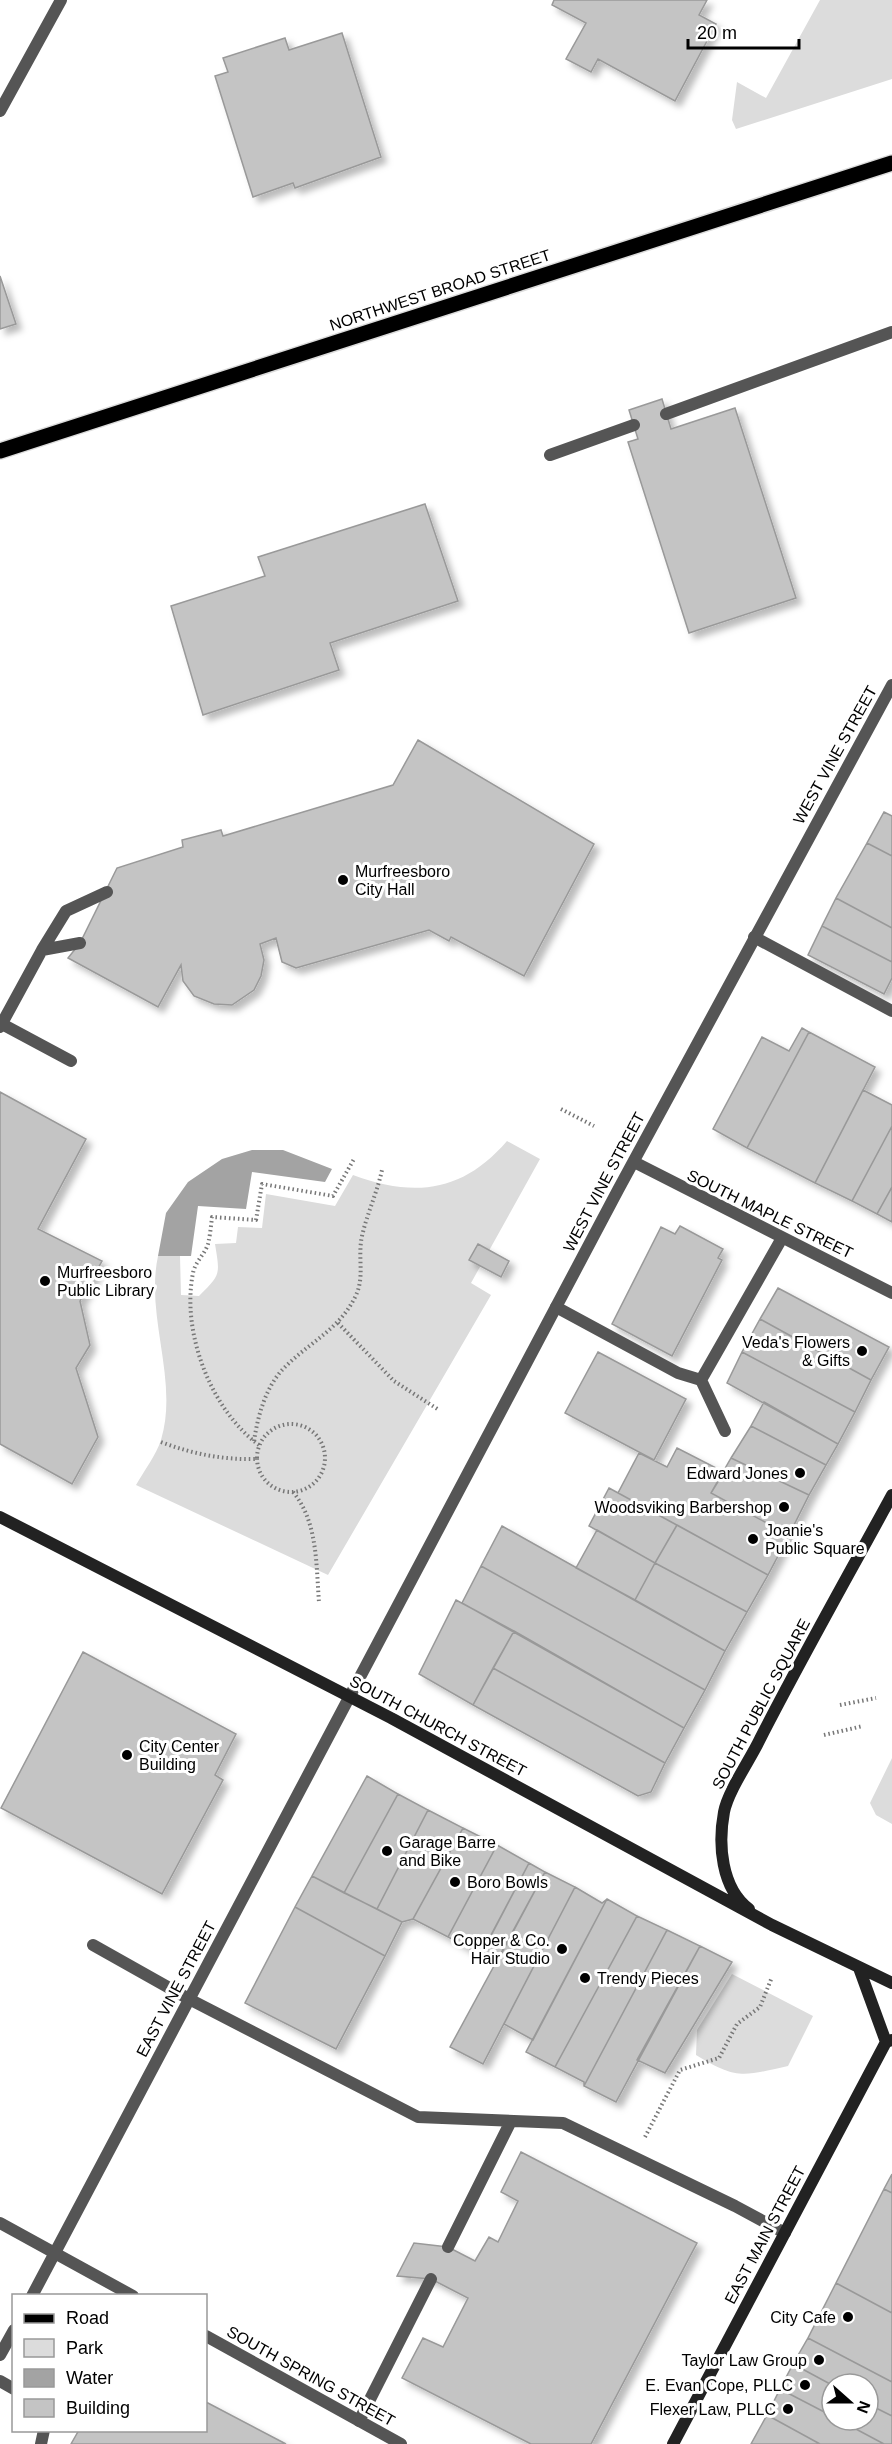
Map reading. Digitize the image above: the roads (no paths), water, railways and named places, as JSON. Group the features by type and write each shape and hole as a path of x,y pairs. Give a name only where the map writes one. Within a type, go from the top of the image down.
{"main road":[{"name":"NORTHWEST BROAD STREET","path":"0,451 892,163"}],"street":[{"path":"0,111 61,0"},
{"path":"666,414 892,332"},
{"path":"550,455 634,425"},
{"name":"WEST VINE STREET","path":"350,1698 556,1306 892,685"},
{"path":"71,1061 1,1025 66,911 107,892"},
{"path":"754,937 892,1011"},
{"path":"42,950 80,944"},
{"name":"SOUTH MAPLE STREET","path":"634,1162 892,1293"},
{"path":"701,1380 782,1238"},
{"path":"556,1306 678,1373 701,1380 725,1431"},
{"name":"SOUTH PUBLIC SQUARE","path":"772,1925 743,1904 722,1862 720,1838 724,1809 778,1704 892,1495"},
{"name":"SOUTH CHURCH STREET","path":"0,1517 350,1698 772,1925 892,1983"},
{"name":"EAST VINE STREET","path":"33,2294 350,1698"},
{"path":"93,1945 189,1999 418,2117 563,2123 785,2233"},
{"name":"EAST MAIN STREET","path":"673,2444 889,2041 859,1968"},
{"path":"448,2247 511,2121"},
{"path":"0,2223 131,2294"},
{"path":"359,2421 431,2278"},
{"path":"0,2355 12,2334"},
{"name":"SOUTH SPRING STREET","path":"207,2337 400,2444"}],"water":[{"path":"252,1150 283,1150 332,1169 325,1182 252,1172 246,1209 198,1206 191,1256 158,1256 166,1213 188,1182 222,1159"}],"place":[{"name":"Murfreesboro City Hall","path":"343,880"},
{"name":"Murfreesboro Public Library","path":"45,1281"},
{"name":"Veda's Flowers & Gifts","path":"862,1351"},
{"name":"Edward Jones","path":"800,1473"},
{"name":"Woodsviking Barbershop","path":"784,1507"},
{"name":"Joanie's Public Square","path":"753,1539"},
{"name":"City Center Building","path":"127,1755"},
{"name":"Garage Barre and Bike","path":"387,1851"},
{"name":"Boro Bowls","path":"455,1882"},
{"name":"Copper & Co. Hair Studio","path":"562,1949"},
{"name":"Trendy Pieces","path":"585,1978"},
{"name":"City Cafe","path":"848,2317"},
{"name":"Taylor Law Group","path":"819,2360"},
{"name":"E. Evan Cope, PLLC","path":"805,2385"},
{"name":"Flexer Law, PLLC","path":"788,2409"}]}
